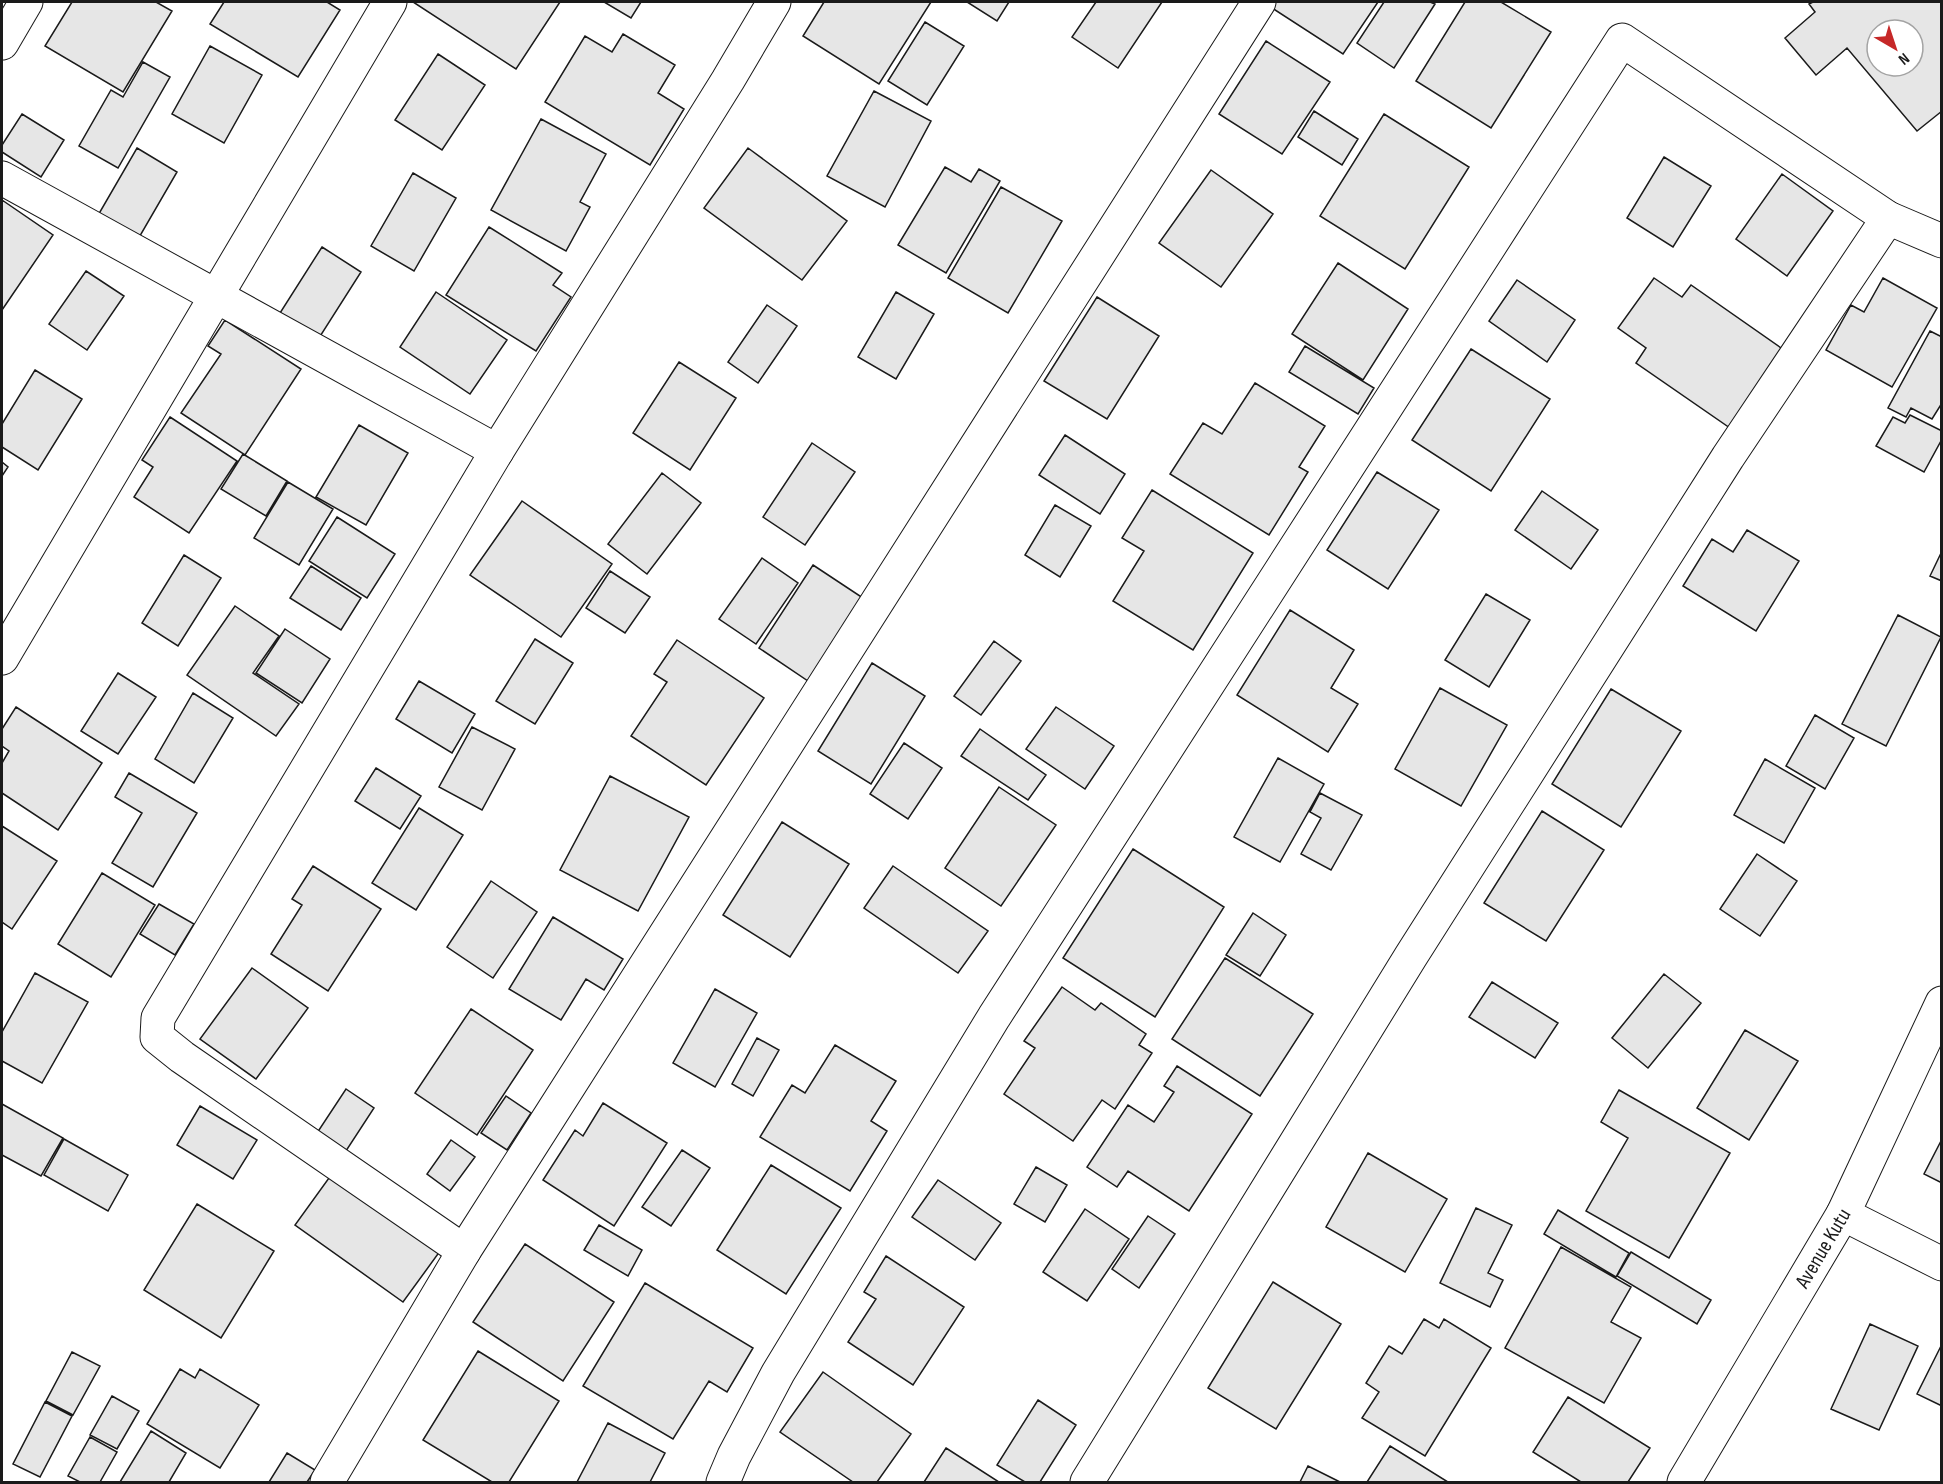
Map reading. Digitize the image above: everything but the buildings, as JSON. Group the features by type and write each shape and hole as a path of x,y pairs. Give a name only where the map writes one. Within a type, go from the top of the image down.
{"street":[{"path":"2,42 26,2"},
{"path":"2,658 390,2"},
{"path":"464,1251 182,1057 158,1037 158,1018 497,451 774,2"},
{"path":"327,1482 464,1251 1259,2"},
{"path":"723,1482 734,1456 778,1373 994,1017 1622,40 1888,218 1941,241"},
{"path":"2,178 497,451"},
{"path":"1087,1482 1410,956 1728,457 1888,218"},
{"name":"Avenue Kutu","path":"1684,1482 1843,1214 1941,1003"},
{"path":"1843,1214 1941,1264"}]}
